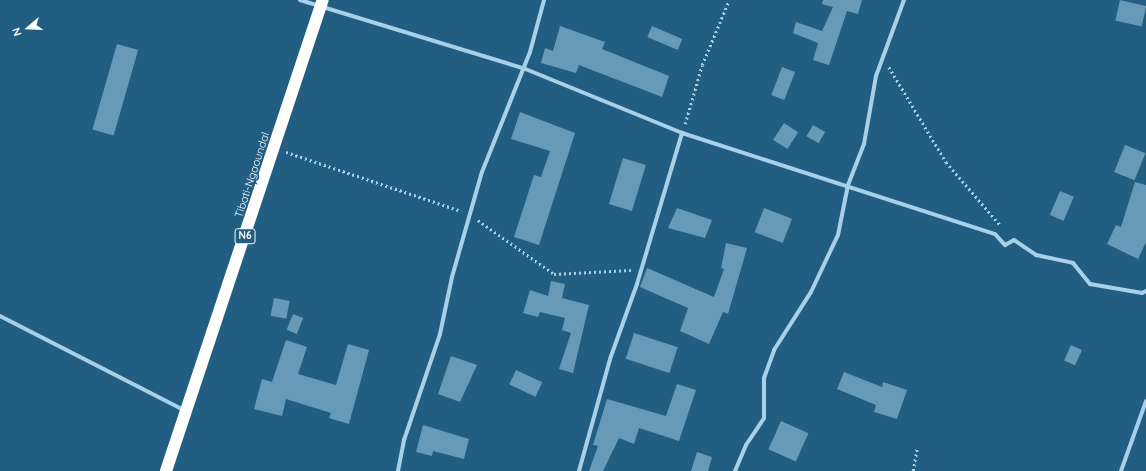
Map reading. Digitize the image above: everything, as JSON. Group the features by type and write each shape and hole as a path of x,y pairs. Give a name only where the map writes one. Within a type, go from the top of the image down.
{"highway":[{"name":"Tibati-Ngaoundal","path":"166,471 322,3"}],"street":[{"path":"300,0 322,3 523,68 682,133 848,185 995,234 1005,245 1014,240 1036,255 1074,262 1090,284 1142,293 1146,291"},
{"path":"398,471 404,440 440,334 452,277 482,172 523,68 544,0"},
{"path":"735,471 746,445 764,418 764,378 774,350 811,292 838,235 848,185 864,144 882,56 904,0"},
{"path":"579,471 610,359 638,284 682,133"},
{"path":"0,316 186,412"},
{"path":"1121,471 1146,401"}],"path":[{"path":"682,133 702,65 729,0"},
{"path":"882,56 946,162 1014,240"},
{"path":"913,471 917,448"}],"building":[{"path":"823,0 862,0 858,14 847,11 829,65 813,60 818,43 793,33 796,22 822,31 833,7 822,4"},
{"path":"1120,0 1146,6 1142,27 1115,20"},
{"path":"560,26 605,42 602,49 669,76 662,97 579,65 576,73 541,63 545,48 553,51"},
{"path":"652,26 682,39 678,50 647,37"},
{"path":"117,44 138,50 114,136 92,130"},
{"path":"782,67 795,72 784,100 771,95"},
{"path":"520,112 575,133 539,245 514,237 534,175 541,177 550,151 511,139"},
{"path":"784,123 798,132 787,149 773,140"},
{"path":"813,125 825,132 819,143 806,136"},
{"path":"1125,145 1145,153 1135,180 1114,172"},
{"path":"623,158 646,165 632,211 609,204"},
{"path":"1135,182 1146,185 1146,242 1138,259 1107,244 1116,225 1121,227"},
{"path":"1060,191 1074,197 1064,221 1050,215"},
{"path":"677,208 712,220 705,238 668,228"},
{"path":"764,208 792,219 783,243 755,232"},
{"path":"726,243 747,248 728,314 723,312 709,344 680,331 688,308 640,287 647,268 714,297 724,269 721,268"},
{"path":"551,281 565,284 562,298 589,305 573,373 559,369 571,333 562,330 565,318 540,312 538,317 523,313 530,290 548,296"},
{"path":"274,298 290,301 286,319 271,316"},
{"path":"293,314 303,318 297,334 287,330"},
{"path":"634,333 678,347 669,373 626,359"},
{"path":"286,340 307,347 298,374 336,385 348,344 369,350 349,424 329,418 331,413 286,399 282,416 254,409 262,379 272,382"},
{"path":"1071,345 1082,350 1075,365 1064,361"},
{"path":"451,356 477,365 460,402 438,394"},
{"path":"516,370 542,382 536,397 509,385"},
{"path":"844,372 882,387 883,382 907,390 897,419 874,412 876,405 837,389"},
{"path":"677,384 696,390 679,441 639,428 634,444 619,438 603,471 589,471 598,446 593,445 607,399 666,416"},
{"path":"781,421 808,433 796,462 768,449"},
{"path":"423,425 469,439 464,459 433,451 432,456 416,452"},
{"path":"697,452 712,457 708,471 691,471"}]}
